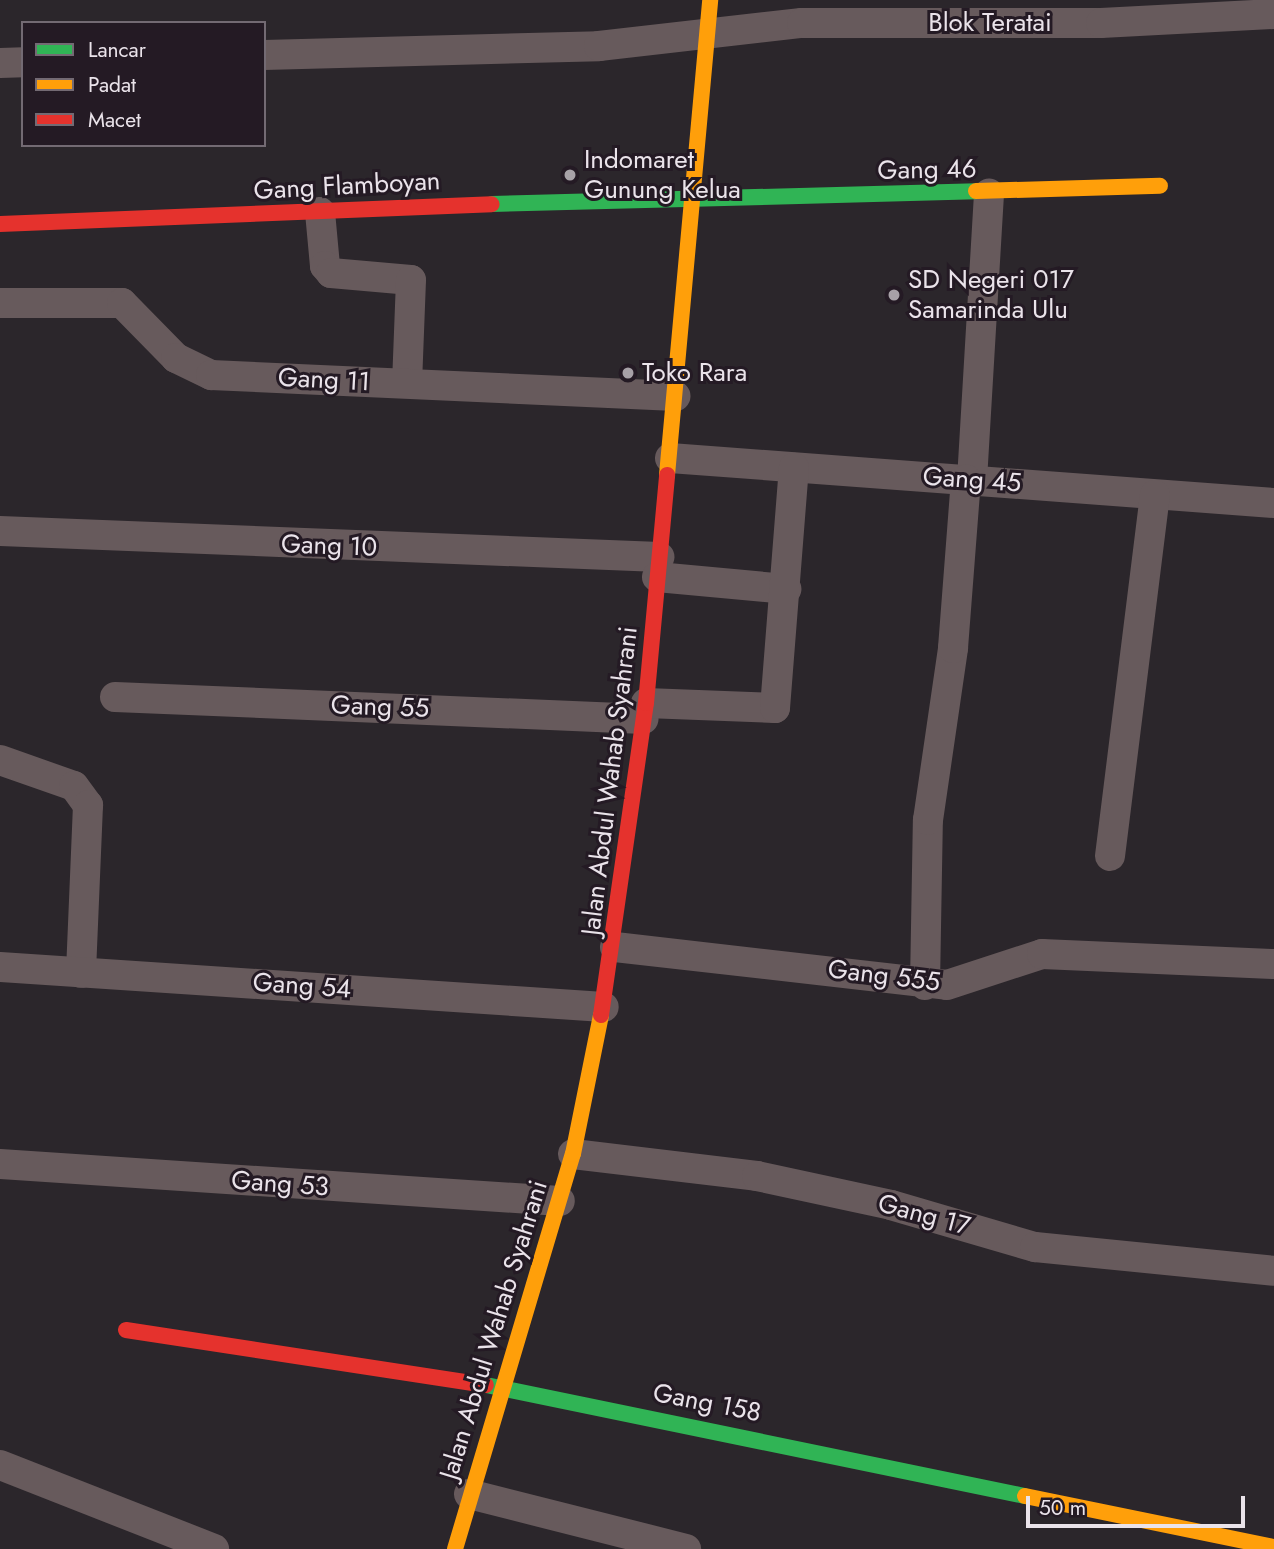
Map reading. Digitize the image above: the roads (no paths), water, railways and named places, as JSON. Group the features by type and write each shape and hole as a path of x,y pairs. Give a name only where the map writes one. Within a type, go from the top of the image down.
{"main road":[{"name":"Jalan Abdul Wahab Syahrani","path":"455,1549 469,1494 573,1154 615,947 645,711 695,197 710,0"},
{"name":"Gang 46","path":"695,197 989,194 1160,187"},
{"name":"Gang Flamboyan","path":"0,224 695,197"},
{"name":"Gang 158","path":"126,1330 503,1388 1274,1546"}],"street":[{"name":"Blok Teratai","path":"266,55 706,37 802,23 1101,23 1274,13"},
{"path":"0,63 21,62"},
{"path":"925,985 928,820 953,648 969,479 989,194"},
{"path":"320,212 325,266 331,273 411,280 407,383"},
{"name":"Gang 11","path":"0,303 122,303 176,358 211,375 676,396"},
{"name":"Gang 45","path":"670,458 1274,503"},
{"path":"786,589 794,468"},
{"path":"1110,856 1155,495"},
{"name":"Gang 10","path":"0,530 658,567 786,589"},
{"name":"Gang 55","path":"115,697 645,711 774,709 786,589"},
{"path":"0,760 74,786 88,805 81,973"},
{"name":"Gang 555","path":"615,947 757,959 925,985 975,981 1016,959 1042,954 1274,964"},
{"name":"Gang 54","path":"0,967 604,1007"},
{"name":"Gang 17","path":"573,1154 757,1176 891,1205 1035,1247 1274,1271"},
{"name":"Gang 53","path":"0,1164 560,1201"},
{"path":"0,1465 214,1549"},
{"path":"469,1494 686,1549"}],"place":[{"name":"Indomaret Gunung Kelua","path":"570,175"},
{"name":"SD Negeri 017 Samarinda Ulu","path":"894,295"},
{"name":"Toko Rara","path":"628,373"}]}
